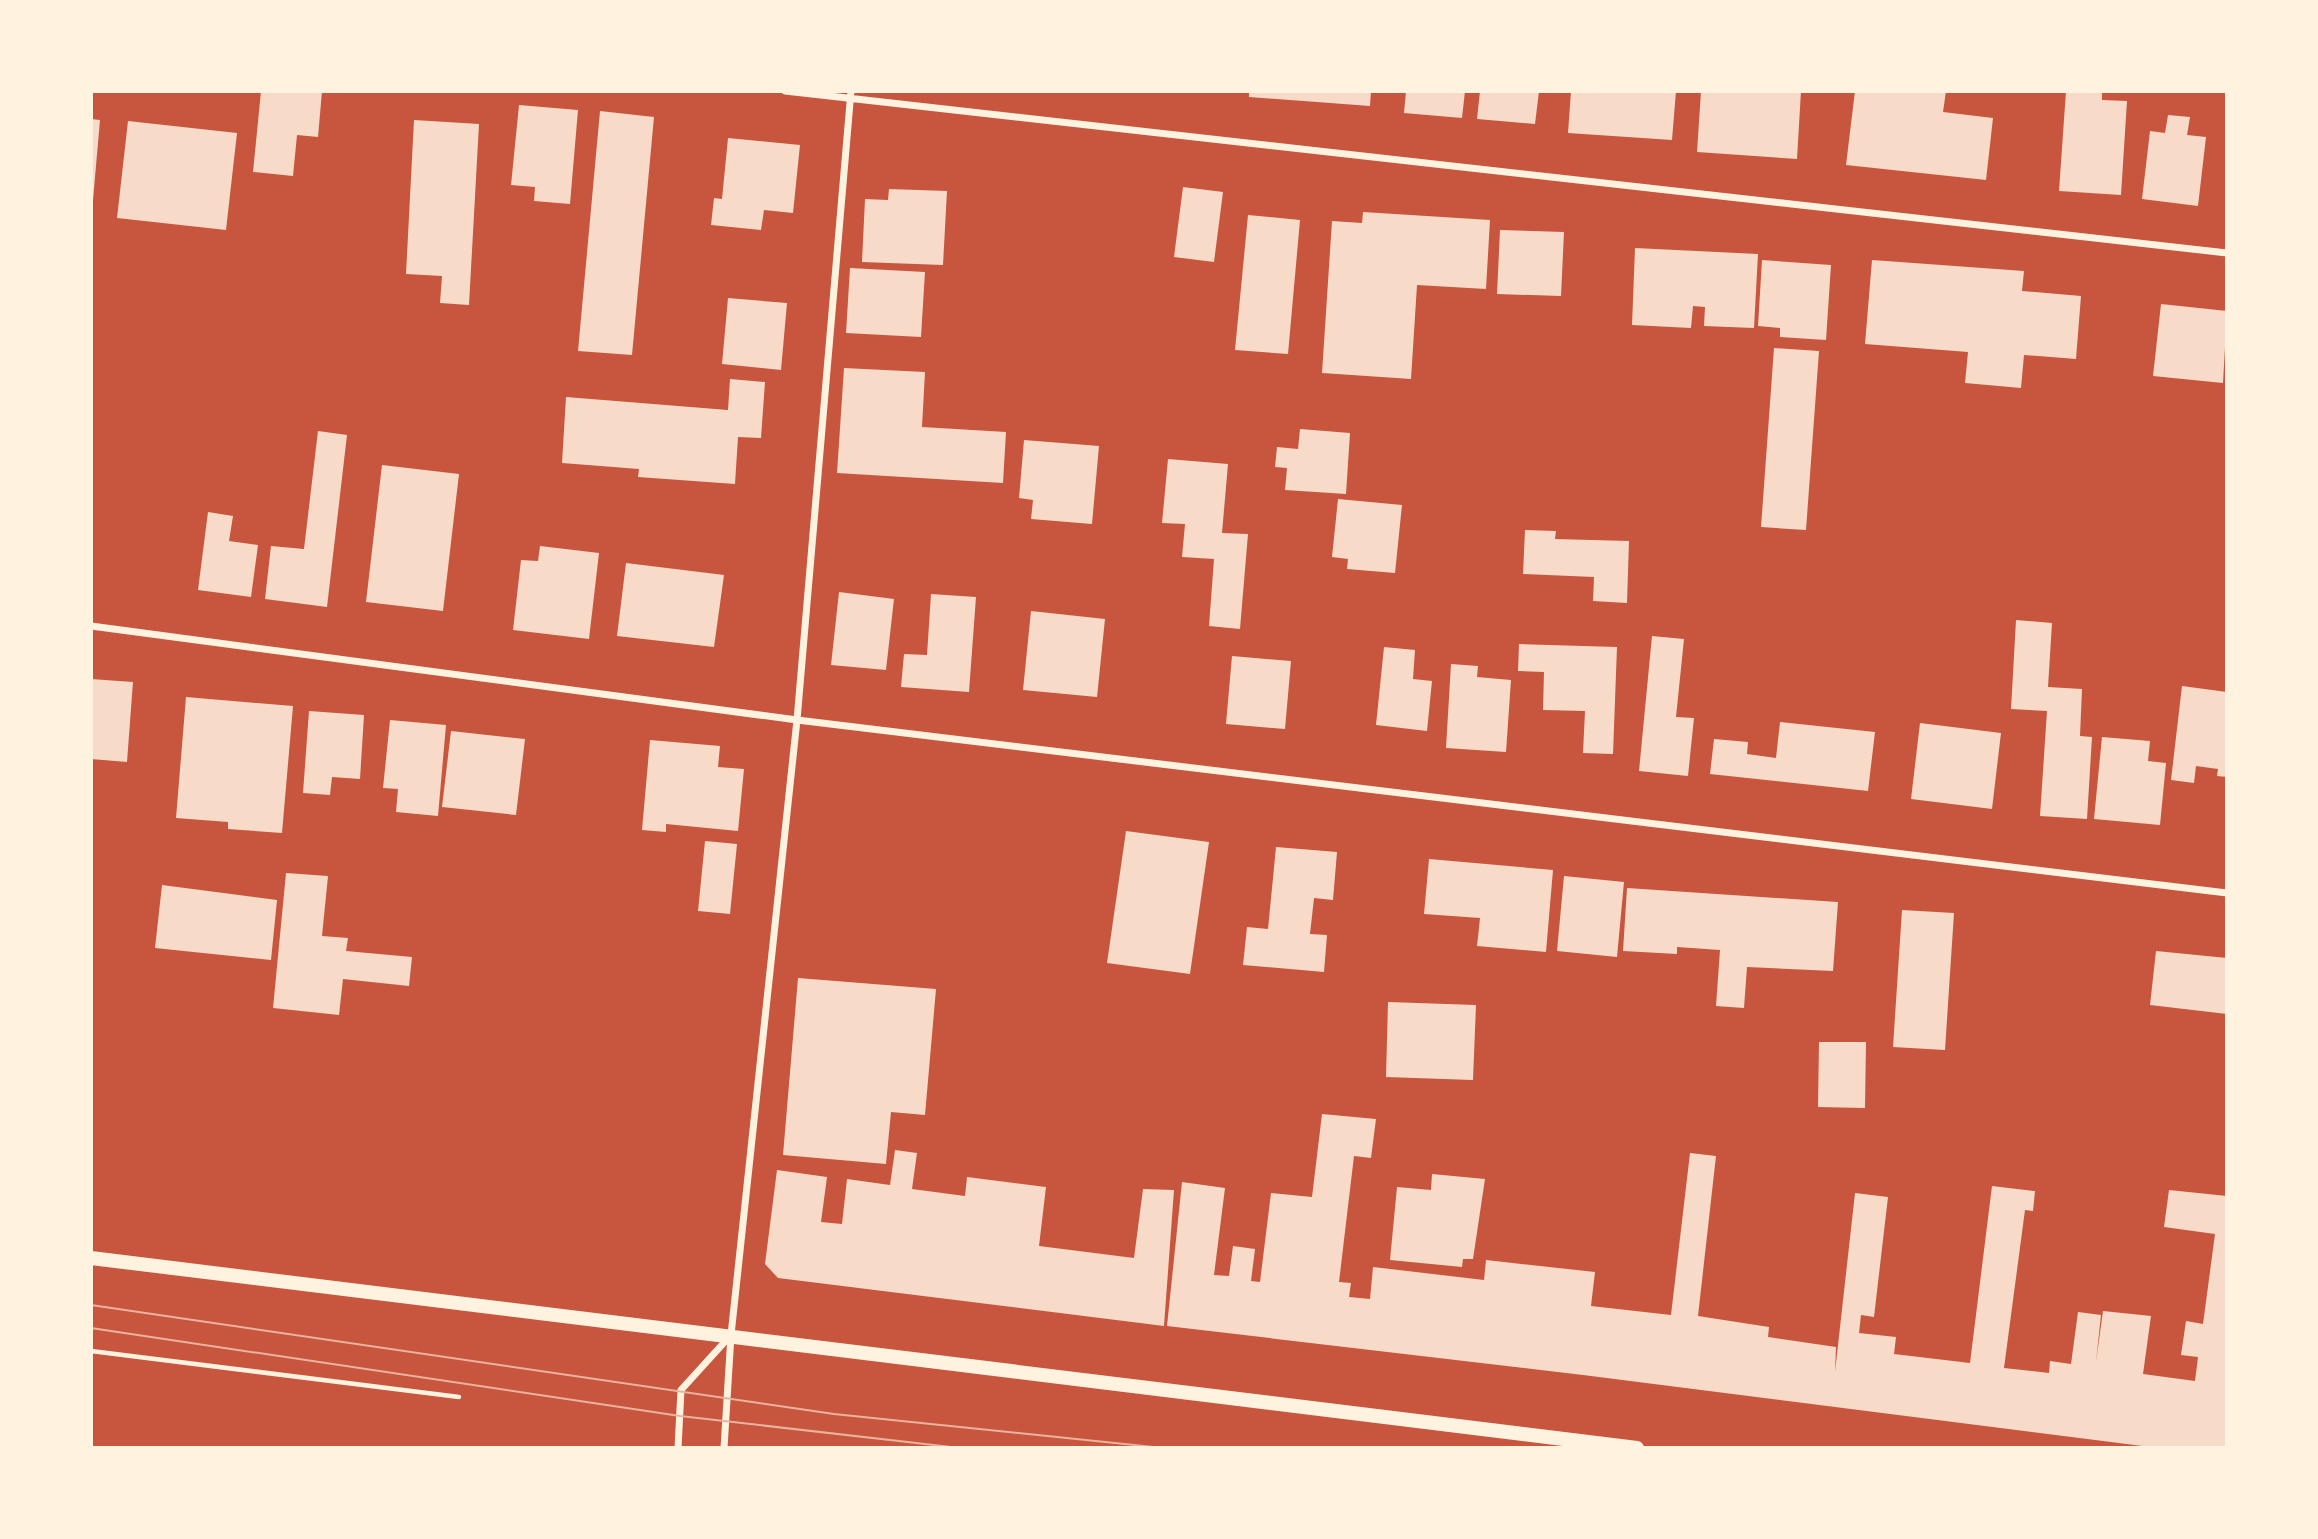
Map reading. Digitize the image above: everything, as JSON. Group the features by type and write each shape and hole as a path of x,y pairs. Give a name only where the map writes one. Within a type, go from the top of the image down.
{"main road":[{"path":"91,1258 1636,1448"}],"street":[{"path":"785,91 2227,253"},
{"path":"724,1448 731,1335 797,720 851,91"},
{"path":"91,626 797,720 2227,893"},
{"path":"678,1448 681,1390 731,1335"}],"path":[{"path":"91,1351 459,1397"}],"building":[{"path":"261,91 322,91 318,137 297,135 293,176 253,172"},
{"path":"1249,91 1371,91 1370,106 1249,97"},
{"path":"1406,91 1465,91 1462,118 1404,113"},
{"path":"1480,91 1539,91 1535,124 1477,119"},
{"path":"1571,91 1676,91 1672,140 1568,133"},
{"path":"1701,91 1801,91 1797,159 1697,152"},
{"path":"1855,91 1946,91 1943,112 1993,118 1986,180 1846,165"},
{"path":"2066,91 2102,91 2102,100 2127,101 2121,195 2059,191"},
{"path":"519,105 578,110 570,204 534,201 535,187 511,185"},
{"path":"600,111 654,117 632,355 578,351"},
{"path":"2168,115 2190,117 2187,135 2206,137 2198,206 2142,199 2150,131 2165,133"},
{"path":"91,119 100,120 93,200 91,200"},
{"path":"414,120 479,124 469,305 440,303 442,276 406,274"},
{"path":"128,121 237,133 226,230 117,218"},
{"path":"728,138 800,145 793,213 764,210 761,230 711,225 714,198 722,199"},
{"path":"1183,187 1223,192 1214,262 1174,257"},
{"path":"889,189 947,191 943,265 862,262 865,199 888,200"},
{"path":"1363,212 1490,220 1486,289 1417,285 1411,379 1322,373 1332,221 1362,223"},
{"path":"1248,215 1300,220 1288,354 1235,350"},
{"path":"1500,230 1564,232 1561,296 1497,294"},
{"path":"1635,248 1758,254 1754,328 1704,326 1705,307 1693,306 1691,328 1632,325"},
{"path":"1762,260 1831,265 1826,340 1780,337 1780,328 1758,326"},
{"path":"1872,260 2024,271 2022,291 2081,296 2076,359 2024,355 2021,388 1965,383 1968,352 1865,344"},
{"path":"850,268 925,272 921,337 846,333"},
{"path":"728,298 787,303 781,370 722,364"},
{"path":"2161,304 2227,311 2223,383 2153,376"},
{"path":"1774,348 1819,351 1806,530 1761,527"},
{"path":"844,368 925,372 922,427 1006,432 1003,483 837,473"},
{"path":"730,379 765,382 761,438 738,437 735,484 638,477 639,469 562,463 566,397 728,410"},
{"path":"1300,429 1350,433 1346,494 1285,490 1287,468 1275,467 1277,447 1298,449"},
{"path":"318,431 347,435 327,607 265,599 271,546 304,549"},
{"path":"1024,440 1099,446 1092,524 1031,519 1033,500 1019,498"},
{"path":"1168,459 1228,464 1222,533 1248,534 1240,629 1209,626 1214,559 1182,557 1185,524 1162,523"},
{"path":"382,465 459,474 443,611 366,602"},
{"path":"1338,499 1402,505 1395,573 1347,569 1348,559 1332,557"},
{"path":"208,512 233,516 229,541 258,545 251,597 198,590"},
{"path":"1525,530 1556,531 1555,539 1629,541 1627,603 1593,601 1594,577 1523,574"},
{"path":"540,546 599,553 589,639 513,630 521,560 538,561"},
{"path":"626,563 724,575 714,647 617,636"},
{"path":"839,592 894,599 886,670 831,665"},
{"path":"931,594 976,597 969,692 901,687 904,654 927,655"},
{"path":"1031,611 1105,619 1097,697 1023,690"},
{"path":"2016,620 2052,623 2048,687 2082,689 2080,736 2092,737 2087,819 2040,816 2047,711 2011,709"},
{"path":"1652,636 1684,639 1676,717 1694,718 1688,776 1639,771"},
{"path":"1519,644 1617,647 1613,754 1583,753 1585,711 1543,710 1544,672 1518,671"},
{"path":"1384,647 1415,650 1413,679 1432,681 1427,731 1376,725"},
{"path":"1232,656 1291,661 1285,729 1226,724"},
{"path":"1451,664 1478,666 1477,677 1511,680 1506,752 1446,748"},
{"path":"91,679 133,682 127,762 91,759"},
{"path":"2182,686 2227,692 2227,777 2217,776 2218,769 2196,766 2194,783 2171,780"},
{"path":"186,697 293,706 282,833 228,829 228,822 176,818"},
{"path":"309,711 364,715 360,779 332,777 330,795 303,793"},
{"path":"390,720 446,725 438,816 396,812 398,789 383,788"},
{"path":"1780,722 1875,732 1868,791 1710,774 1714,739 1748,742 1747,754 1776,758"},
{"path":"1920,723 2001,733 1992,809 1911,799"},
{"path":"451,731 525,739 516,815 442,807"},
{"path":"2102,737 2150,741 2148,761 2166,763 2160,825 2094,819"},
{"path":"650,740 720,746 718,767 744,769 738,831 666,824 666,832 642,830"},
{"path":"1126,831 1209,842 1190,974 1107,963"},
{"path":"705,841 737,844 730,914 698,911"},
{"path":"1276,847 1337,852 1333,900 1314,898 1310,934 1327,935 1324,972 1243,965 1247,927 1268,929"},
{"path":"1429,859 1553,870 1546,952 1477,946 1480,918 1424,914"},
{"path":"286,873 328,876 322,936 348,938 346,951 412,957 409,986 343,979 339,1015 273,1008"},
{"path":"1564,876 1624,882 1617,957 1557,951"},
{"path":"162,885 277,900 271,960 155,948"},
{"path":"1627,888 1838,902 1833,971 1747,967 1744,1008 1716,1006 1720,950 1677,947 1677,954 1623,951"},
{"path":"1902,910 1954,913 1945,1050 1893,1047"},
{"path":"2156,951 2227,958 2227,1014 2150,1005"},
{"path":"798,978 936,989 925,1115 891,1112 886,1164 783,1155"},
{"path":"1388,1002 1476,1005 1473,1080 1386,1077"},
{"path":"1819,1042 1866,1042 1865,1108 1818,1107"},
{"path":"1322,1114 1376,1119 1371,1158 1354,1156 1339,1282 1351,1283 1349,1297 1370,1299 1373,1267 1484,1280 1486,1260 1595,1272 1591,1306 1671,1315 1690,1153 1716,1156 1698,1316 1769,1327 1768,1337 1836,1347 1835,1372 1855,1193 1888,1197 1874,1317 1861,1315 1859,1333 1896,1337 1894,1354 1970,1363 1992,1186 2035,1191 2033,1211 2025,1210 2004,1368 2049,1373 2050,1361 2071,1364 2078,1312 2101,1315 2096,1362 2103,1311 2151,1316 2143,1374 2195,1381 2198,1357 2181,1355 2186,1321 2203,1324 2215,1234 2164,1227 2169,1190 2227,1196 2227,1448 2158,1448 1583,1375 1167,1326 1182,1182 1225,1188 1214,1275 1229,1276 1233,1246 1255,1249 1251,1281 1260,1282 1271,1193 1312,1197"},
{"path":"895,1150 917,1153 912,1189 965,1196 967,1177 1046,1187 1039,1246 1134,1258 1143,1189 1174,1190 1164,1326 778,1278 765,1264 777,1170 827,1177 821,1222 842,1224 847,1179 890,1185"},
{"path":"1432,1174 1485,1179 1473,1259 1463,1259 1462,1267 1390,1260 1397,1187 1431,1190"}],"tram line":[{"path":"91,1305 834,1414 1163,1448"},
{"path":"91,1328 680,1416 960,1448"}]}
